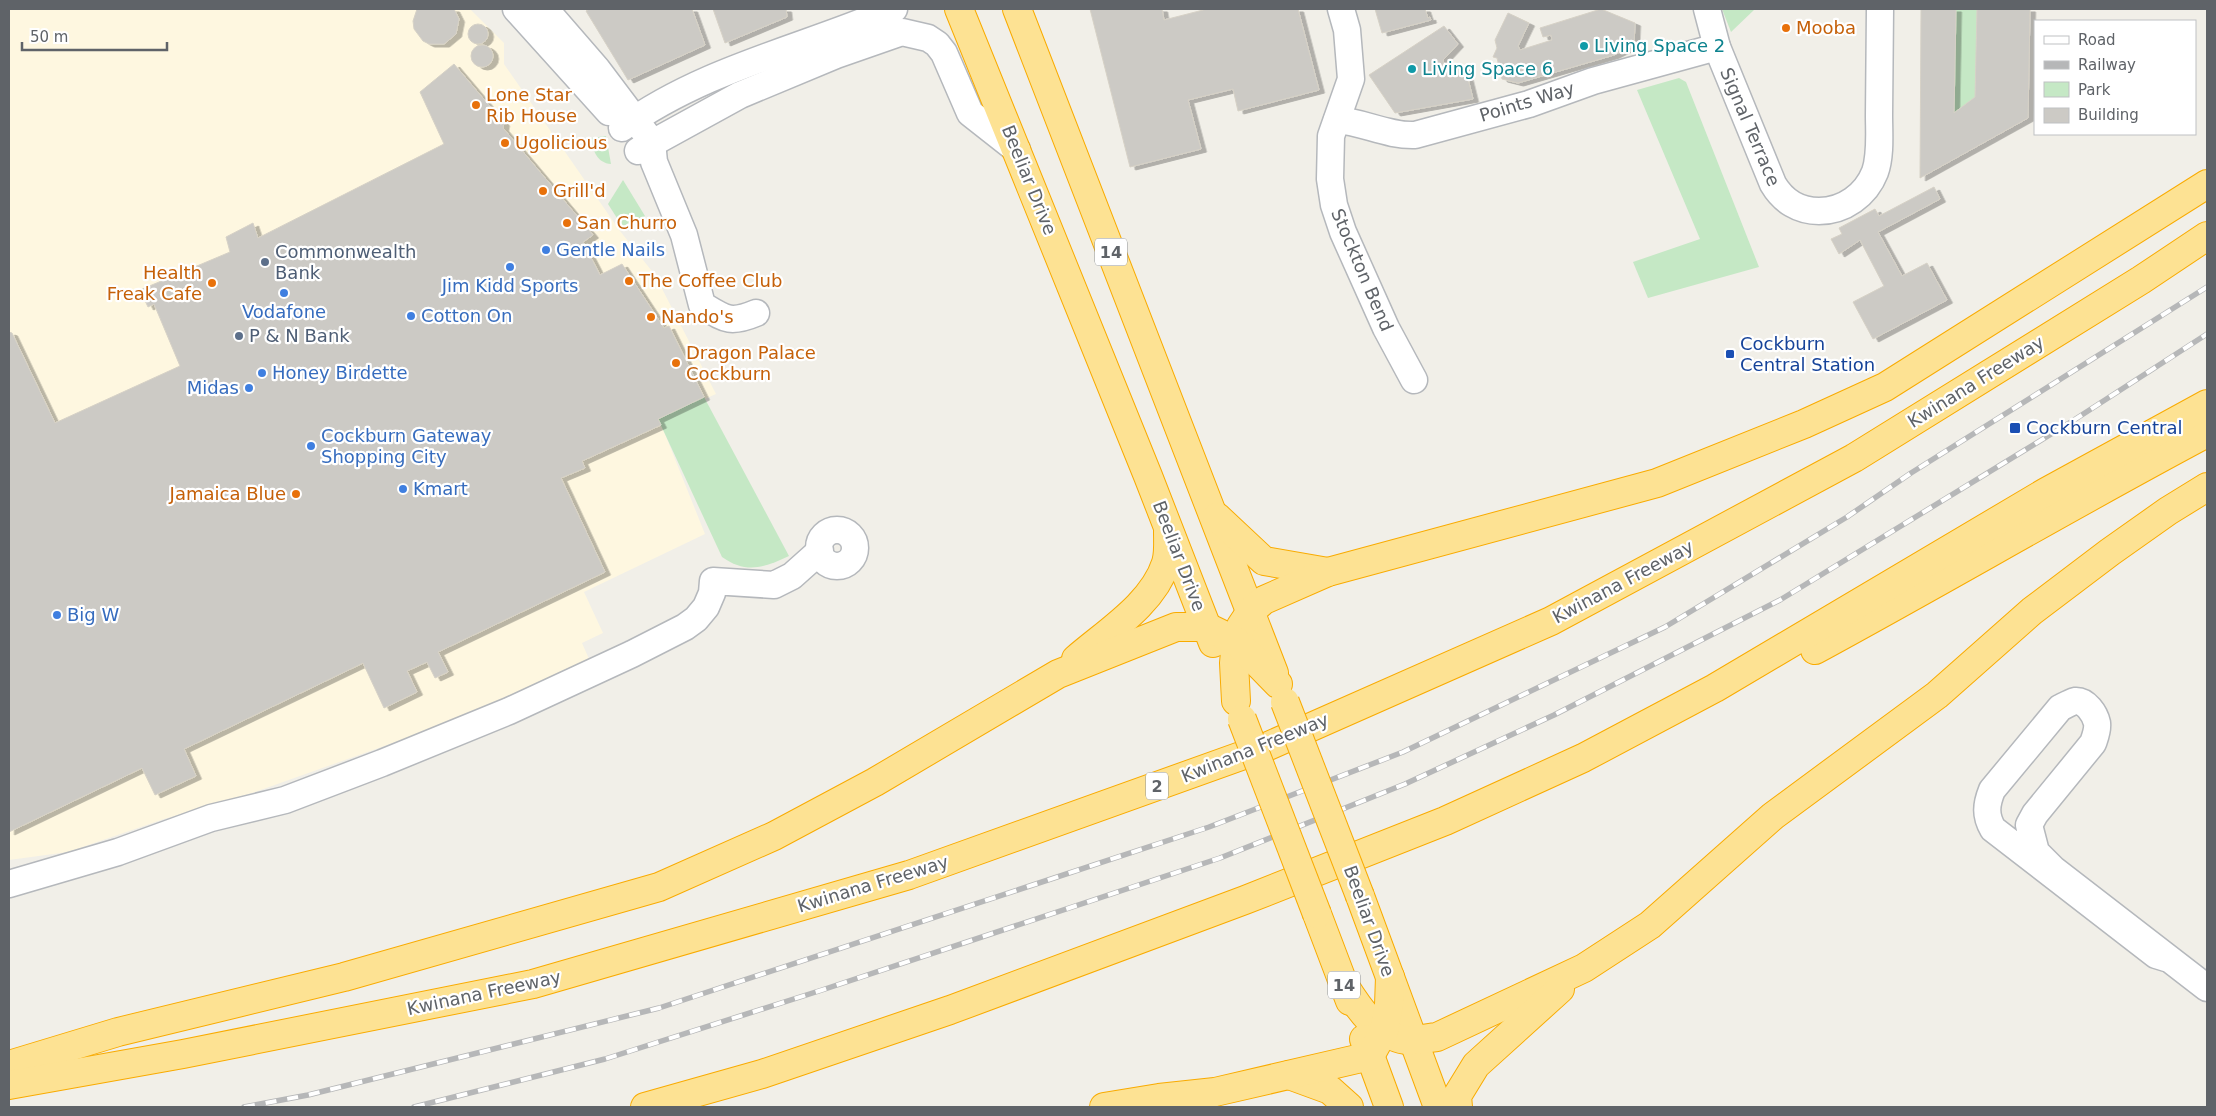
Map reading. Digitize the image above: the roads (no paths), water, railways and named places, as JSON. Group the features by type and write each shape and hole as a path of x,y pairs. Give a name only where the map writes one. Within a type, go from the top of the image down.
{"highway":[{"name":"Beeliar Drive","path":"958,9 1017,150 1148,476 1317,914 1389,1107"},
{"name":"Beeliar Drive","path":"1017,9 1360,896 1438,1107"},
{"path":"1031,44 1031,16 1034,9"},
{"path":"1239,710 1234,663 1236,641 1241,626 1250,611 1264,600 1328,572 1657,483 1804,424 1885,387 2207,184"},
{"name":"Kwinana Freeway","path":"9,1085 183,1054 533,984 908,875 1266,747 1551,621 1854,458 2141,280 2207,236"},
{"path":"645,1107 762,1074 950,1010 1254,896 1446,821 1582,758 1715,688 2046,492 2207,404"},
{"path":"1715,688 1789,663 1942,582 2207,433"},
{"path":"1344,985 1372,1024 1390,1035 1412,1040 1437,1037 1584,968 1650,926 1773,816 1937,695 2040,605 2168,511 2207,487"},
{"path":"1212,512 1264,561 1328,572"},
{"path":"1058,674 1130,612 1158,582 1167,561 1168,528"},
{"path":"9,1065 118,1032 353,974 659,887 774,836 875,782 1058,674 1176,627 1207,627 1236,641 1282,693"},
{"path":"1458,1107 1457,1096 1476,1065 1584,968"},
{"path":"1104,1107 1215,1092 1370,1056 1384,1031 1389,1005 1390,977"},
{"path":"1289,1075 1330,1090 1349,1107"}],"street":[{"path":"516,9 592,91 628,123"},
{"path":"545,9 597,69 628,123 648,151 684,235 702,305 719,316 734,320 756,312"},
{"path":"628,123 662,102 727,72 894,9"},
{"name":"Stockton Bend","path":"1341,9 1347,30 1351,79 1331,136 1330,179 1334,205 1343,232 1386,328 1414,380"},
{"name":"Signal Terrace","path":"1694,9 1717,47"},
{"name":"Signal Terrace","path":"1707,9 1717,47 1766,171 1778,193 1786,200 1806,209 1829,210 1847,205 1865,190 1877,164 1880,9"},
{"path":"648,151 740,95 836,55 902,32 928,38 937,44 951,67 970,113 1017,150"},
{"name":"Points Way","path":"1337,120 1353,121 1397,134 1415,135 1529,104 1593,81 1717,47"},
{"path":"9,884 118,852 211,818 284,800 382,763 508,711 632,654 685,627 696,619 706,607 712,593 713,581 763,586 774,585 824,557"},
{"path":"2169,959 2156,955 1992,829 1987,819 1986,804 1992,790 2060,708 2075,701 2083,703 2091,710 2096,721 2097,730 2093,743 2034,814 2029,825 2036,852 2053,869 2207,988"}],"railway":[{"path":"244,1107 308,1095 659,1008 1209,827 1403,752 1665,627 1847,517 1911,473 2207,287"},
{"path":"414,1107 605,1059 822,990 1220,858 1405,784 1554,715 1780,600 2074,420 2207,334"}],"place":[{"name":"Mooba","path":"1786,28"},
{"name":"Living Space 2","path":"1584,46"},
{"name":"Living Space 6","path":"1412,69"},
{"name":"Lone Star Rib House","path":"476,105"},
{"name":"Ugolicious","path":"505,143"},
{"name":"Grill'd","path":"543,191"},
{"name":"San Churro","path":"567,223"},
{"name":"Gentle Nails","path":"546,250"},
{"name":"Commonwealth Bank","path":"265,262"},
{"name":"Jim Kidd Sports","path":"510,267"},
{"name":"The Coffee Club","path":"629,281"},
{"name":"Health Freak Cafe","path":"212,283"},
{"name":"Vodafone","path":"284,293"},
{"name":"Cotton On","path":"411,316"},
{"name":"Nando's","path":"651,317"},
{"name":"P & N Bank","path":"239,336"},
{"name":"Cockburn Central Station","path":"1730,354"},
{"name":"Dragon Palace Cockburn","path":"676,363"},
{"name":"Honey Birdette","path":"262,373"},
{"name":"Midas","path":"249,388"},
{"name":"Cockburn Central","path":"2015,428"},
{"name":"Cockburn Gateway Shopping City","path":"311,446"},
{"name":"Kmart","path":"403,489"},
{"name":"Jamaica Blue","path":"296,494"},
{"name":"Big W","path":"57,615"}]}
